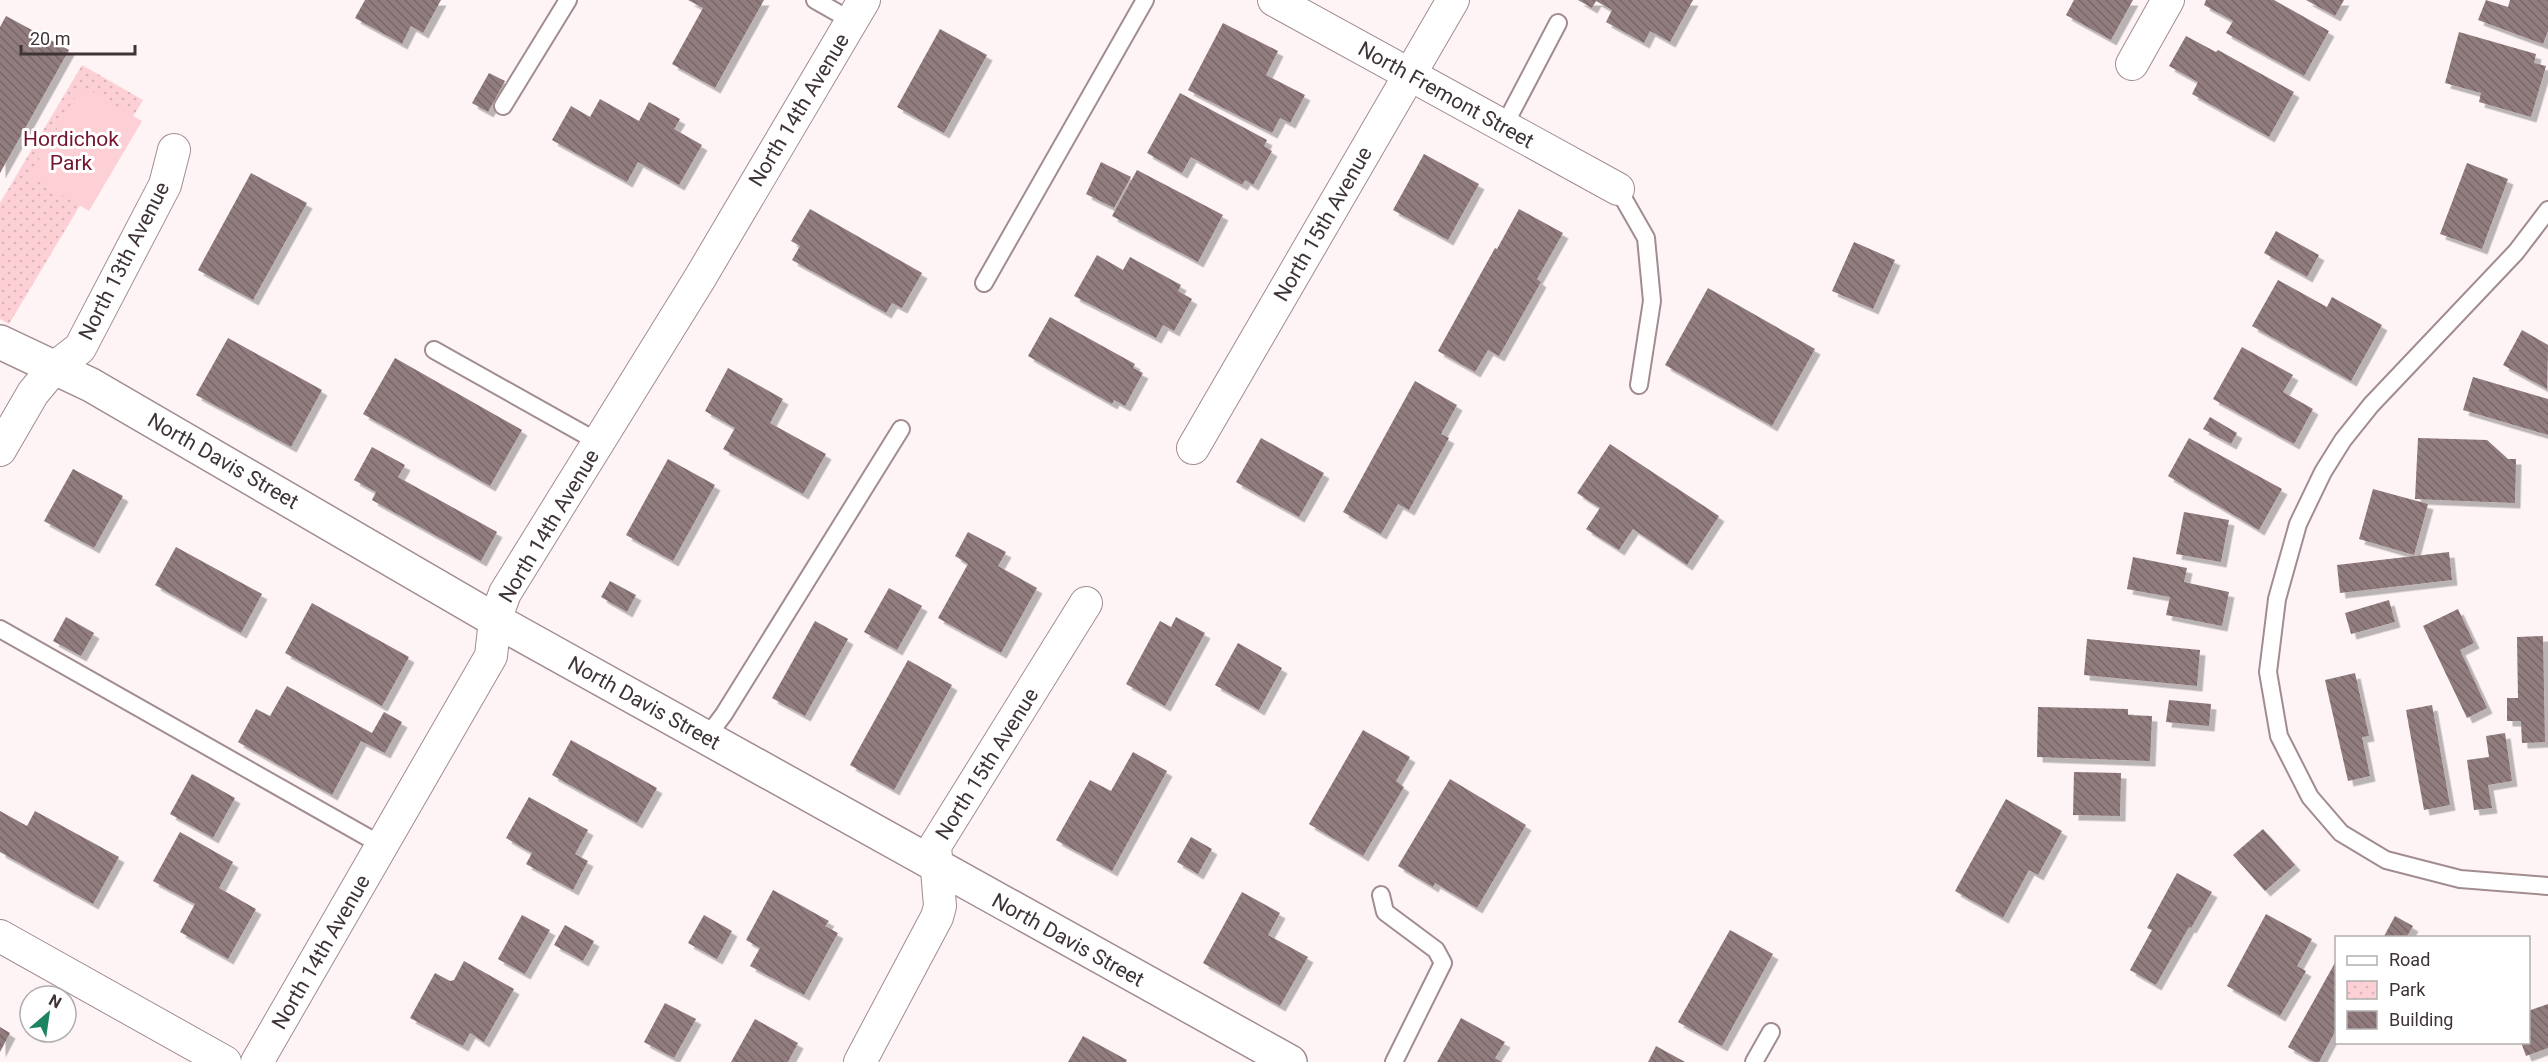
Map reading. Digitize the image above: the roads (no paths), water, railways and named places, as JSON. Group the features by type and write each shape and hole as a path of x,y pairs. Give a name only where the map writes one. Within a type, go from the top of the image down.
{"street":[{"name":"North Fremont Street","path":"1274,0 1618,189"},
{"name":"North 15th Avenue","path":"1193,448 1453,0"},
{"path":"2132,64 2168,0"},
{"name":"North 14th Avenue","path":"258,1062 491,656 495,621 505,593 706,267 858,10"},
{"name":"North 13th Avenue","path":"0,450 33,393 53,369 80,348 165,185 174,150"},
{"name":"North Davis Street","path":"0,342 91,385 466,601 495,621 1290,1062"},
{"name":"North 15th Avenue","path":"860,1062 937,917 940,906 935,846 1086,603"},
{"path":"0,936 225,1062"}],"lane":[{"path":"503,106 568,0"},
{"path":"815,0 858,10"},
{"path":"984,283 1145,0"},
{"path":"1504,126 1558,23"},
{"path":"1618,189 1646,238 1652,301 1639,385"},
{"path":"2548,210 2516,252 2371,405 2343,440 2328,464 2298,524 2277,598 2268,672 2279,736 2310,797 2341,833 2386,860 2460,879 2548,886"},
{"path":"434,350 598,442"},
{"path":"706,738 724,714 901,429"},
{"path":"0,629 382,846"},
{"path":"1382,895 1385,912 1436,950 1443,963 1394,1062"},
{"path":"1754,1062 1771,1032"}],"park label":[{"name":"Hordichok Park","path":"71,151"}]}
